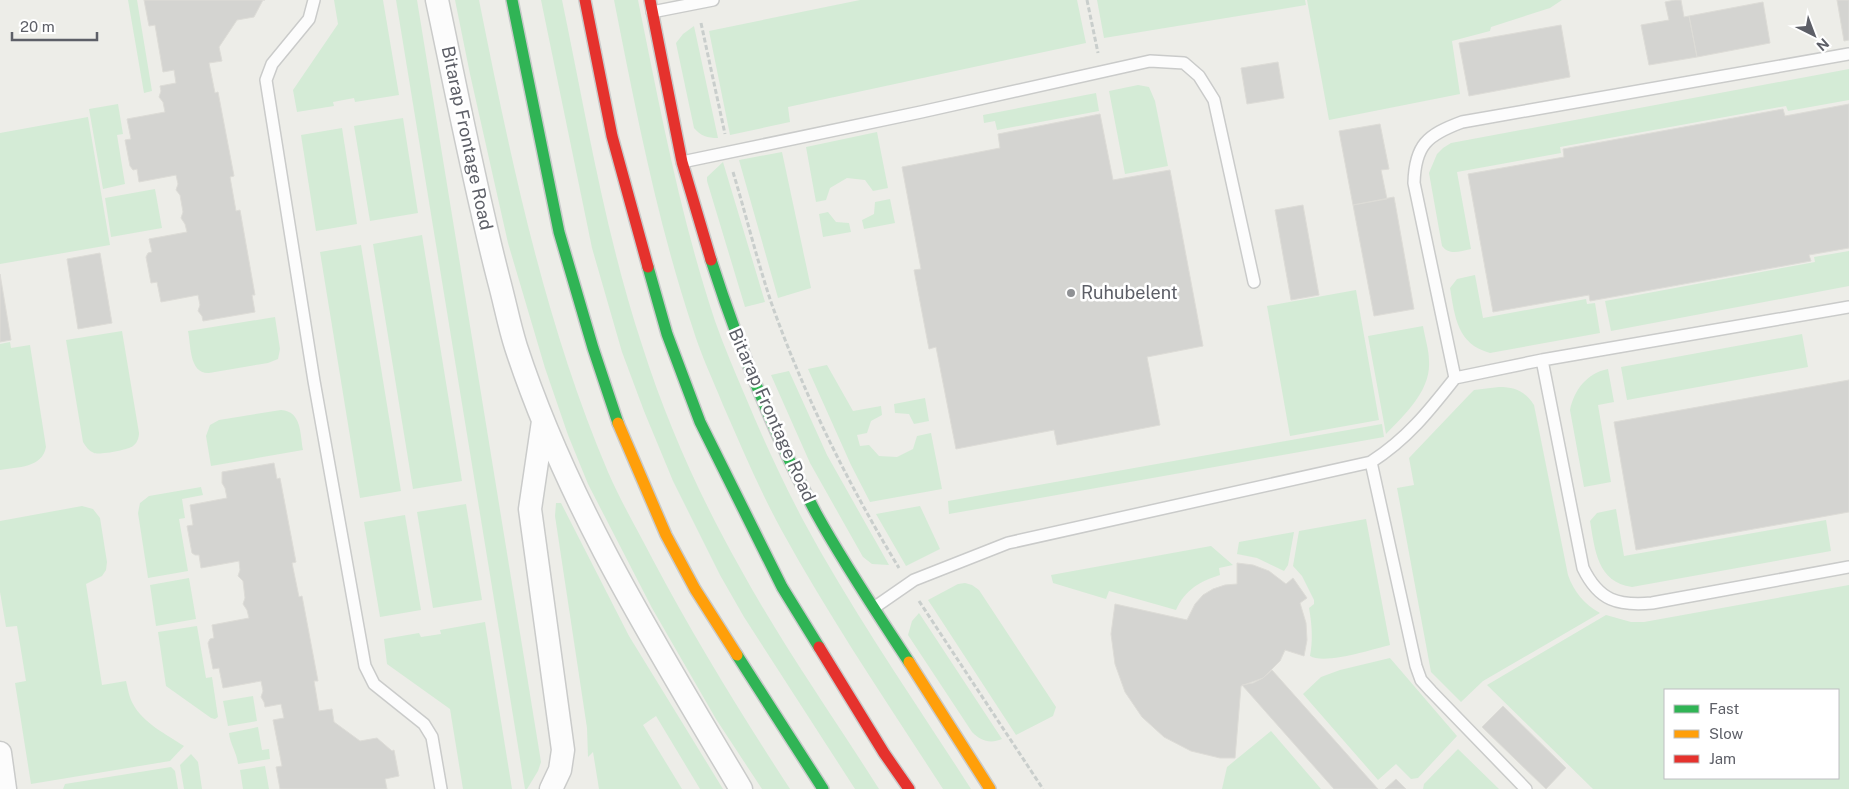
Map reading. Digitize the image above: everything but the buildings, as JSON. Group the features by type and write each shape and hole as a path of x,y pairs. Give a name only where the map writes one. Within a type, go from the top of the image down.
{"main road":[{"path":"512,0 559,232 593,348 618,422 666,535 691,581 823,789"},
{"path":"585,0 612,136 667,334 700,422 782,587 884,753 909,789"},
{"name":"Bitarap Frontage Road","path":"650,0 682,162 708,252 729,317 777,434 816,512 990,789"}],"street":[{"name":"Bitarap Frontage Road","path":"437,0 487,236 516,346 543,419 574,491 606,557 741,789"},
{"path":"543,419 530,509 563,750 560,770 551,789"},
{"path":"0,753 6,789"}],"lane":[{"path":"314,0 309,19 272,64 266,80 314,381 365,666 374,684 424,724 432,737 441,789"},
{"path":"652,12 713,0"},
{"path":"1455,378 1414,183 1414,170 1418,152 1433,136 1446,128 1462,122 1849,54"},
{"path":"682,162 921,112 1150,61 1184,63 1199,76 1214,100 1254,282"},
{"path":"875,607 914,580 1008,543 1371,462 1398,444 1421,421 1455,378 1542,360 1849,307"},
{"path":"1542,360 1583,568 1589,580 1598,591 1615,602 1632,605 1849,567"},
{"path":"1371,462 1416,666 1421,680 1526,789"}],"path":[{"path":"1087,0 1101,72"},
{"path":"701,22 726,137"},
{"path":"732,167 771,302 799,373 842,468 902,574"},
{"path":"918,599 1043,789"}],"green space":[{"path":"128,0 137,0 152,91 144,93"},
{"path":"334,0 383,0 399,95 355,102 354,98 333,102 334,106 297,112 293,90 338,24"},
{"path":"396,0 417,0 541,762 527,789 525,789"},
{"path":"455,0 479,0 517,180 547,298 585,415 608,472 685,619 790,789 762,789 716,719 652,608 588,484 568,435 545,368 508,243"},
{"path":"541,0 562,0 597,174 617,260 651,373 673,430 697,486 755,595 789,651 879,789 855,789 744,617 720,575 673,481 622,352 592,248"},
{"path":"614,0 638,0 654,81 691,242 722,340 766,444 803,520 842,589 971,789 943,789 820,597 782,531 751,469 703,358 680,288 648,166"},
{"path":"860,0 1077,0 1086,43 788,107 790,122 730,135 709,31"},
{"path":"1097,0 1305,0 1306,5 1104,38"},
{"path":"1307,0 1562,0 1550,8 1491,27 1490,31 1452,41 1460,94 1329,120"},
{"path":"694,26 718,138 704,136 694,128 676,43 683,34"},
{"path":"1849,69 1849,100 1788,111 1786,106 1560,147 1561,153 1457,172 1471,249 1452,252 1442,246 1429,173 1437,154 1451,143"},
{"path":"1138,85 1149,87 1155,101 1168,166 1125,174 1109,91"},
{"path":"1096,93 1099,111 997,130 995,121 984,123 983,115"},
{"path":"118,104 123,134 117,135 125,184 103,189 89,109"},
{"path":"88,117 110,245 0,264 0,133"},
{"path":"403,118 418,213 370,221 354,126"},
{"path":"342,128 357,224 316,231 301,135"},
{"path":"877,132 888,188 873,191 865,180 847,178 830,188 826,200 816,202 806,147"},
{"path":"782,152 811,288 778,298 739,160"},
{"path":"723,162 765,302 745,307 707,181 707,177"},
{"path":"155,189 162,228 111,237 105,198"},
{"path":"890,199 895,223 864,229 862,220 874,214 875,202"},
{"path":"828,212 836,222 849,223 851,232 823,237 819,214"},
{"path":"422,235 462,481 413,489 373,244"},
{"path":"361,245 401,491 360,498 320,252"},
{"path":"1849,251 1849,286 1611,331 1605,301 1815,262 1814,257"},
{"path":"1475,275 1483,318 1586,299 1587,304 1595,303 1600,333 1490,353 1479,349 1464,336 1460,328 1456,319 1450,288 1457,279"},
{"path":"1356,290 1379,420 1290,436 1267,306"},
{"path":"275,317 280,349 278,359 268,363 209,373 202,372 194,364 188,331"},
{"path":"1423,326 1429,357 1426,382 1415,402 1386,434 1368,336"},
{"path":"122,331 139,437 130,448 108,453 94,453 83,442 66,340"},
{"path":"1802,334 1808,367 1627,400 1621,367"},
{"path":"10,342 11,348 30,345 46,447 44,454 34,463 0,470 0,344"},
{"path":"827,365 853,411 881,406 882,415 871,421 867,433 857,435 860,446 869,445 879,456 897,457 913,449 917,436 931,433 942,489 870,502 851,465 808,369"},
{"path":"1608,369 1614,402 1598,405 1611,482 1584,487 1570,410 1578,389 1583,383 1594,374"},
{"path":"789,371 827,455 889,565 872,564 863,557 810,463 771,375"},
{"path":"1499,387 1519,391 1527,396 1534,405 1568,575 1580,597 1600,613 1483,681 1461,702 1431,672 1397,488 1414,485 1409,458 1474,390"},
{"path":"925,398 929,421 914,424 909,414 895,413 894,404"},
{"path":"281,410 288,411 296,419 299,425 303,450 211,466 206,436 210,425 219,420"},
{"path":"1382,424 1384,437 949,514 948,501"},
{"path":"201,487 203,495 182,499 185,518 179,519 188,571 148,578 138,513 140,503 149,496"},
{"path":"556,503 561,503 629,636 723,789 700,789 656,716 643,725 682,789 599,789 593,752 588,757 587,728 555,516"},
{"path":"466,504 482,600 433,608 417,512"},
{"path":"82,506 93,509 100,518 107,562 106,570 102,576 86,584 102,685 126,681 132,701 142,717 155,728 184,746 170,761 31,784 15,683 26,681 17,626 6,627 0,592 0,521"},
{"path":"920,506 940,549 906,566 876,514"},
{"path":"1616,509 1624,556 1826,520 1831,551 1632,587 1611,579 1605,572 1596,553 1590,521 1597,513"},
{"path":"405,515 421,610 380,617 364,522"},
{"path":"1366,519 1390,645 1337,658 1326,659 1310,656 1312,632 1309,608 1314,604 1314,600 1302,576 1293,566 1299,531"},
{"path":"1294,532 1288,565 1284,571 1257,558 1237,554 1239,542"},
{"path":"1211,546 1233,565 1219,568 1220,575 1194,587 1184,597 1176,610 1109,591 1106,599 1053,583 1051,575"},
{"path":"189,578 196,619 156,626 150,585"},
{"path":"965,583 979,590 1056,707 1053,716 1016,735 928,600 958,584"},
{"path":"1849,585 1849,789 1593,789 1487,685 1606,615 1631,622 1644,622"},
{"path":"919,613 1002,739 986,741 972,732 908,635 912,621"},
{"path":"485,622 512,789 463,789 450,709 387,664 384,639 419,633 421,637 441,634 440,630"},
{"path":"197,626 206,678 212,677 218,717 215,719 166,686 158,632"},
{"path":"1390,658 1457,736 1418,778 1411,779 1396,764 1378,780 1303,694 1321,677 1340,670"},
{"path":"253,696 257,721 228,726 223,701"},
{"path":"258,727 262,750 269,749 270,759 238,764 229,733"},
{"path":"1271,731 1321,789 1222,789 1227,767"},
{"path":"1458,749 1499,789 1423,789 1424,784"},
{"path":"191,754 198,762 202,789 184,789 180,765"},
{"path":"265,766 269,789 243,789 240,770"},
{"path":"171,767 175,771 178,789 63,789 65,784"}],"traffic: fast":[{"path":"512,0 559,232 593,348 618,423"},
{"path":"711,260 733,325 758,389 800,483 838,551 909,662"},
{"path":"648,267 667,334 700,422 782,587 819,647"},
{"path":"737,655 823,789"}],"traffic: slow":[{"path":"618,423 666,535 695,589 737,655"},
{"path":"909,662 990,789"}],"traffic: jam":[{"path":"585,0 612,136 648,267"},
{"path":"650,0 682,162 711,260"},
{"path":"819,647 884,753 909,789"}],"place":[{"name":"Ruhubelent","path":"1071,293"}]}
